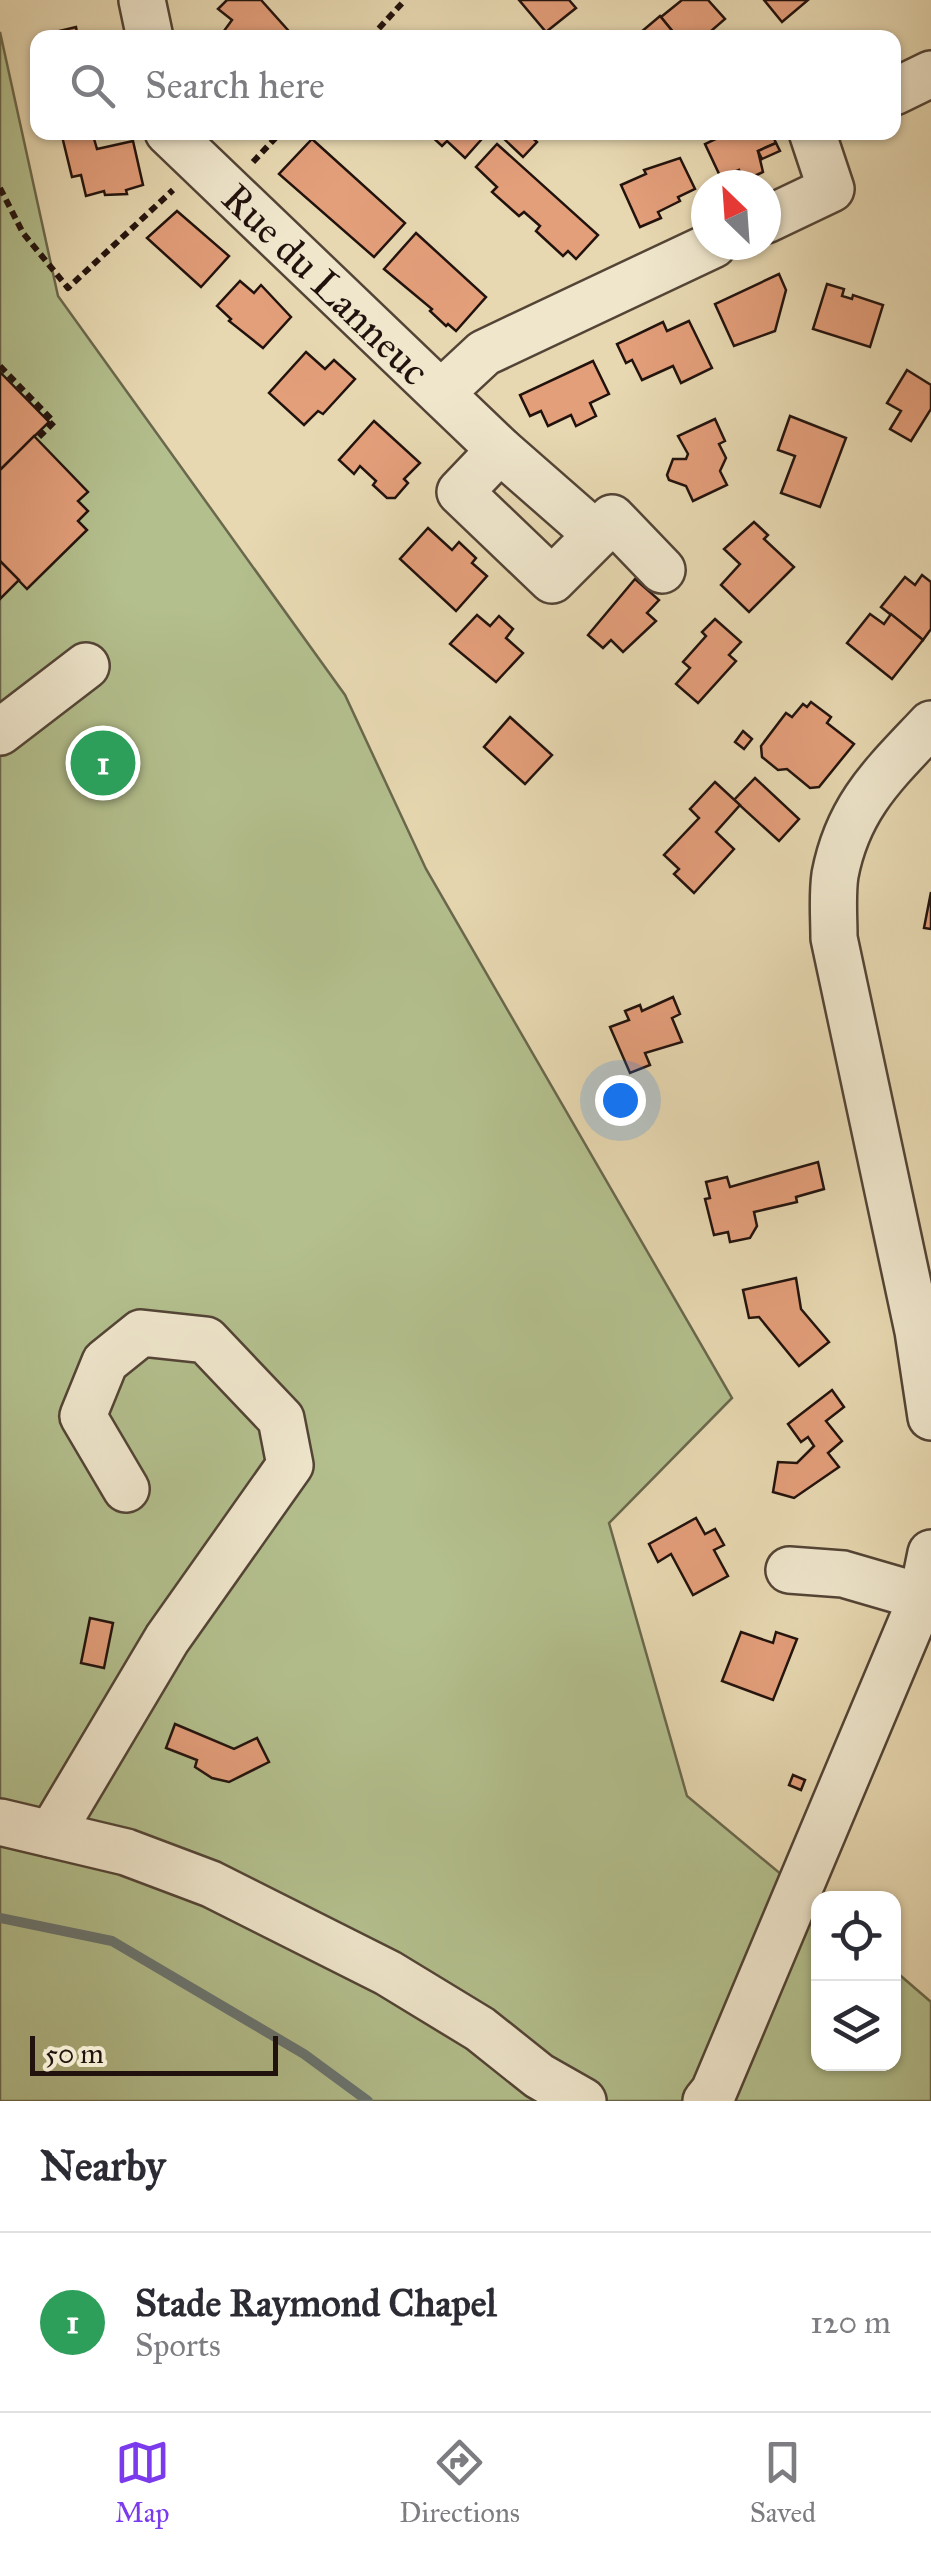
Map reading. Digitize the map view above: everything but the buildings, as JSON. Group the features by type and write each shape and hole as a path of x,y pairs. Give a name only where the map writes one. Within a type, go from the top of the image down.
{"street":[{"path":"142,0 148,30"},
{"path":"901,89 931,74"},
{"name":"Rue du Lanneuc","path":"176,140 500,450 597,535"},
{"path":"781,213 831,190 815,140"},
{"name":"Rue du Lanneuc","path":"442,393 484,353 691,255"},
{"path":"500,450 460,492 552,580 612,518 662,570"},
{"path":"0,732 86,666"},
{"path":"931,724 880,778 848,825 834,879 834,938 918,1331 931,1417"},
{"path":"51,1834 167,1639 290,1465 282,1419 206,1340 141,1333 105,1362 83,1416 126,1489"},
{"path":"706,2101 714,2091 922,1597 931,1553"},
{"path":"789,1570 844,1574 922,1597"},
{"path":"0,1822 126,1852 211,1884 388,1974 480,2029 538,2076 583,2101"}],"path":[{"path":"377,30 405,0"},
{"path":"0,188 24,233 68,288 200,165"},
{"path":"0,366 54,422 37,439"}],"green space":[{"path":"0,32 58,296 345,695 426,869 732,1398 609,1523 687,1796 811,1899 811,2071 901,2071 901,1976 931,2002 931,2101 0,2101"}],"waterway":[{"path":"0,1918 112,1941 304,2054 368,2101"}],"place":[{"name":"Stade Raymond Chapel","path":"103,763"}]}
